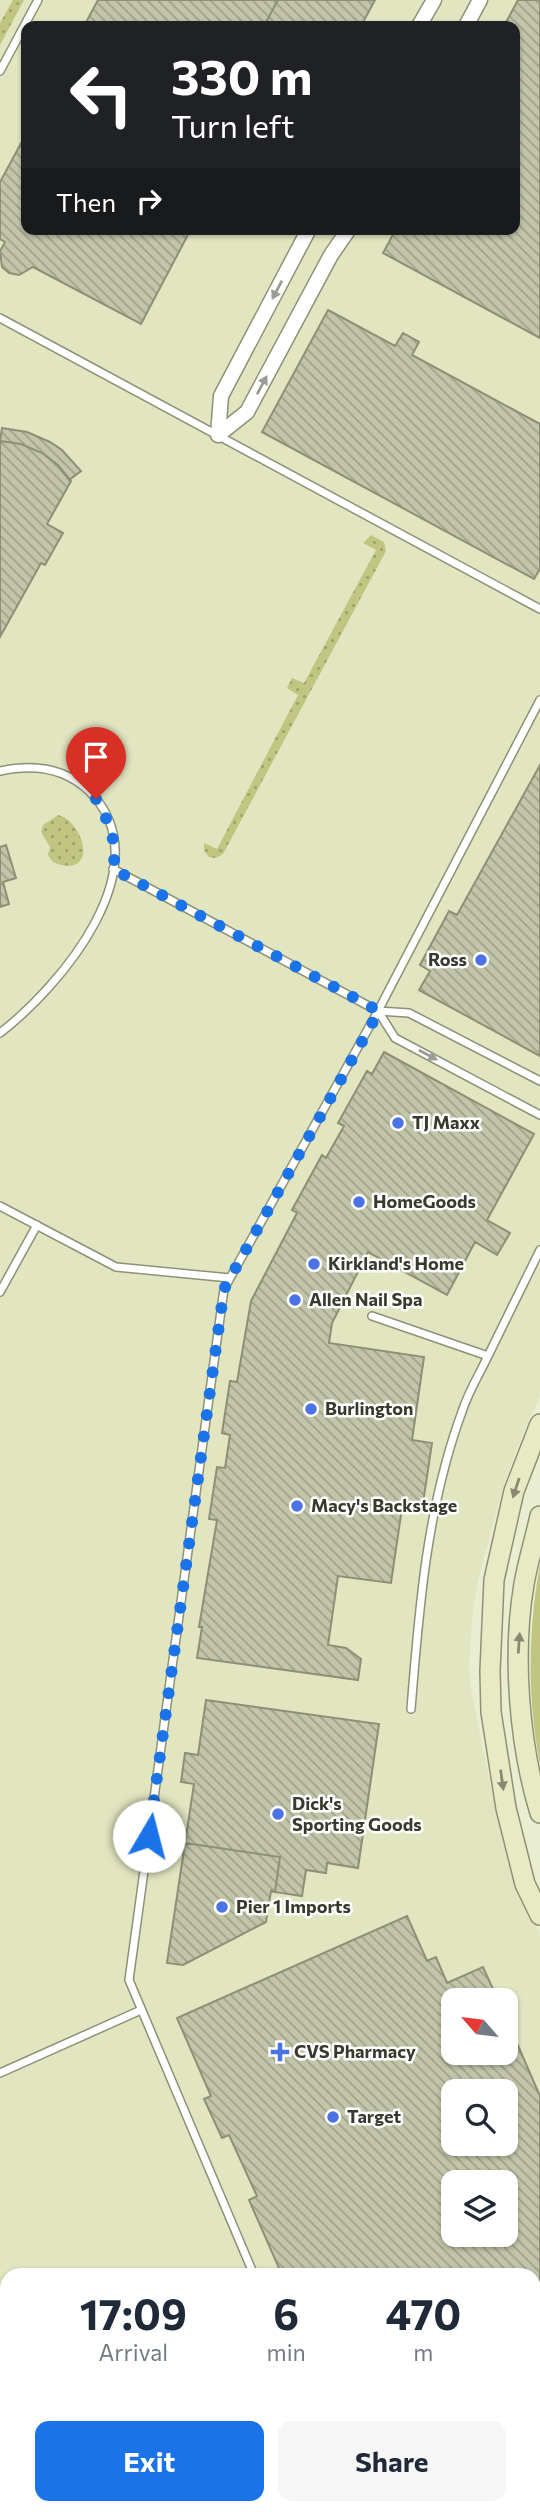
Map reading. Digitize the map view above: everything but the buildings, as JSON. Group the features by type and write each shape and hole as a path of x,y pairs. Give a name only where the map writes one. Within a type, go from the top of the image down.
{"street":[{"path":"422,21 433,0"},
{"path":"469,21 480,0"},
{"path":"218,435 221,396 306,235"},
{"path":"218,435 247,412 331,255 345,235"},
{"path":"540,1424 514,1491 494,1580 490,1671 491,1712 506,1808 525,1884 540,1915"},
{"path":"540,1516 523,1585 518,1662 520,1711 540,1813"},
{"path":"491,1712 520,1711"}],"lane":[{"path":"27,21 38,0"},
{"path":"0,71 21,32"},
{"path":"0,330 2,319 540,609"},
{"path":"251,2268 129,1980 224,1289 379,1011 540,701"},
{"path":"0,771 40,767 59,772 88,790 108,820 115,845 106,900 88,934 66,968 24,1014 0,1033"},
{"path":"113,869 379,1011 409,1013 540,1081"},
{"path":"379,1011 395,1038 540,1115"},
{"path":"0,1206 116,1267 230,1278"},
{"path":"0,1292 37,1225"},
{"path":"411,1709 420,1594 435,1509 463,1408 540,1250"},
{"path":"372,1316 488,1356"},
{"path":"0,2073 141,2010"}],"shaded area":[{"path":"0,0 540,0 540,1396 504,1484 478,1581 472,1618 469,1667 495,1808 511,1863 540,1936 540,2268 0,2268"}],"green space":[{"path":"13,0 24,0 0,45 0,23"},
{"path":"371,535 384,542 386,551 223,854 216,858 209,857 204,851 204,843 217,849 298,695 287,688 292,678 304,683 376,550 363,543"},
{"path":"58,815 74,826 83,845 80,861 73,865 61,865 52,861 48,855 50,847 41,832 43,825"},
{"path":"540,1565 540,1764 531,1690 531,1639"}],"place":[{"name":"Ross","path":"481,960"},
{"name":"TJ Maxx","path":"398,1123"},
{"name":"HomeGoods","path":"359,1202"},
{"name":"Kirkland's Home","path":"314,1264"},
{"name":"Allen Nail Spa","path":"295,1300"},
{"name":"Burlington","path":"311,1409"},
{"name":"Macy's Backstage","path":"297,1506"},
{"name":"Dick's Sporting Goods","path":"278,1814"},
{"name":"Pier 1 Imports","path":"222,1907"},
{"name":"CVS Pharmacy","path":"280,2052"},
{"name":"Target","path":"333,2117"}],"route":[{"path":"96,799 108,820 115,845 113,869 379,1011 224,1289 149,1836"}]}
